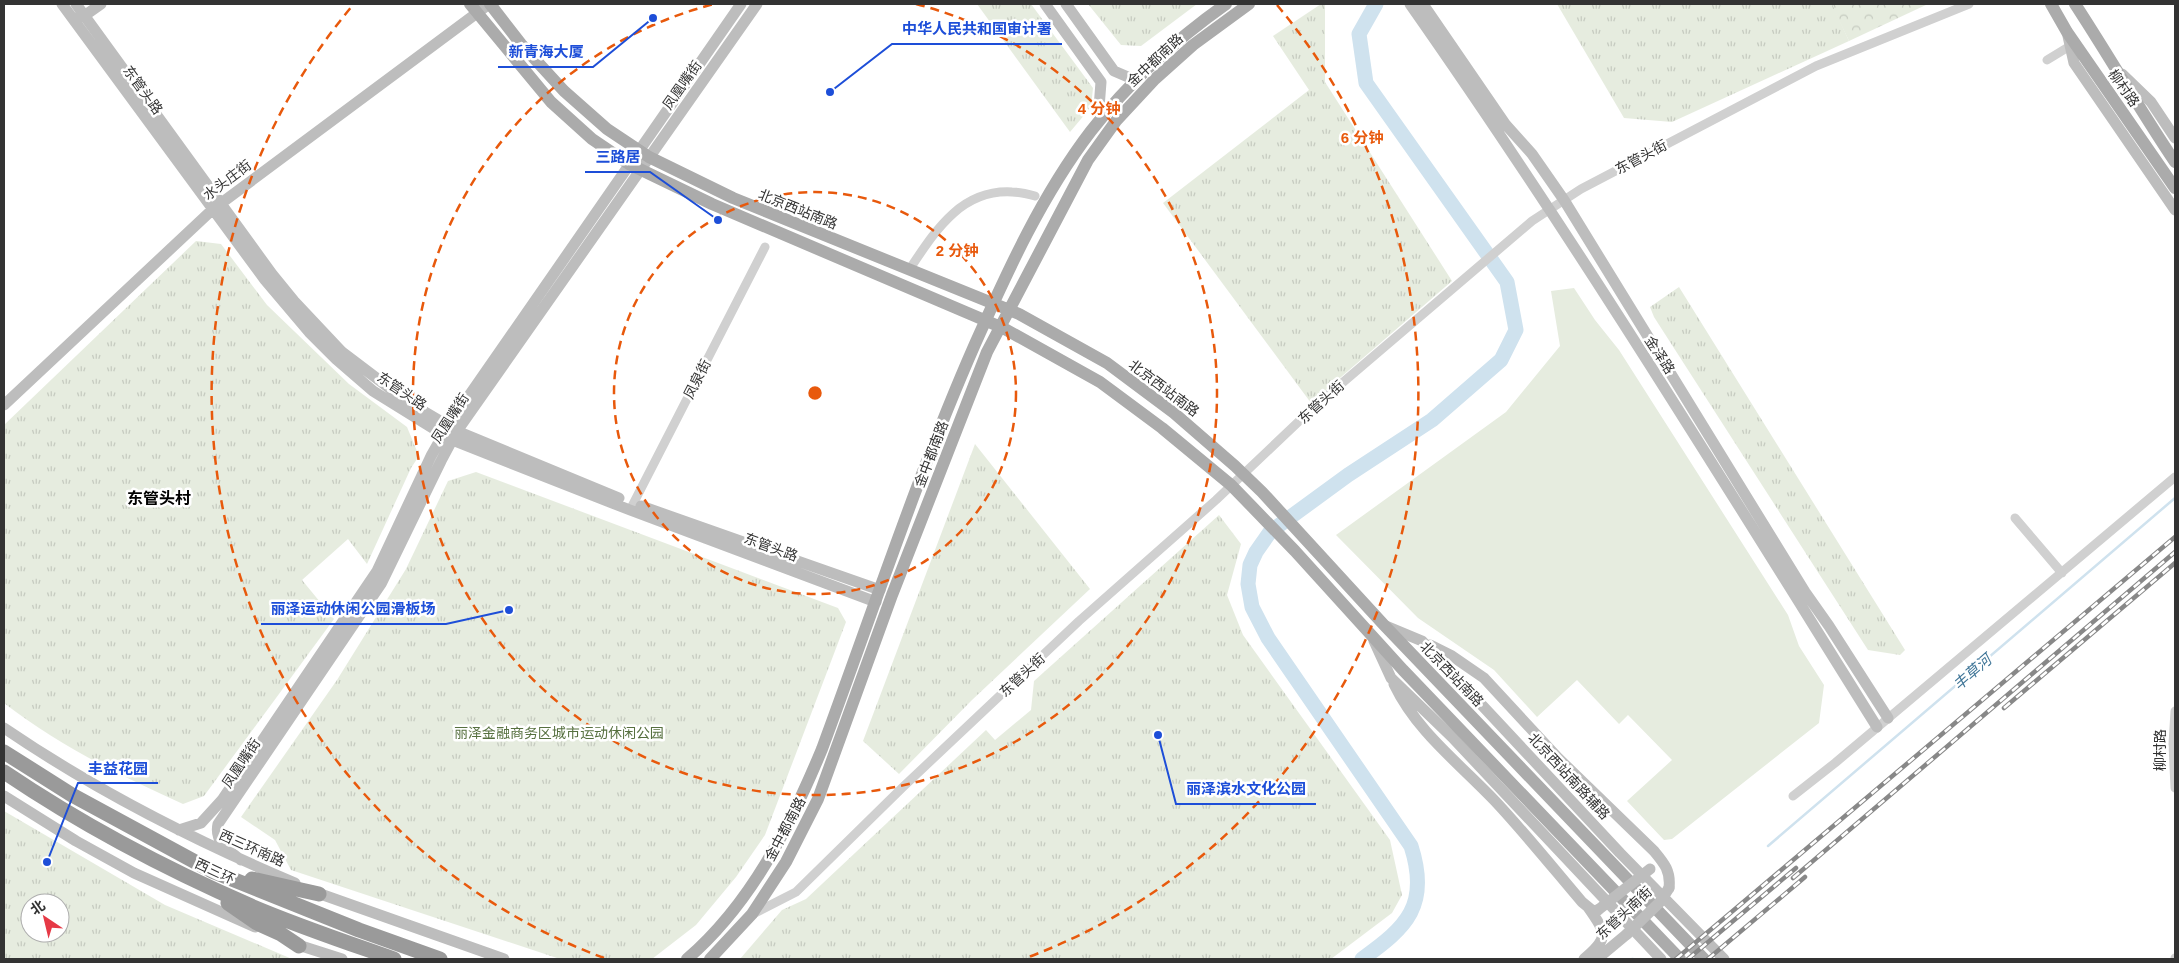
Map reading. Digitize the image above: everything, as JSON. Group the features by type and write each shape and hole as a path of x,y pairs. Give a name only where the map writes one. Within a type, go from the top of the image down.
{"highway":[{"name":"西三环","path":"4,752 72,796 212,871 360,930 440,959"},
{"name":"西三环","path":"4,772 65,811 200,883 253,907 394,959"},
{"path":"212,871 226,868 255,880 319,894"},
{"path":"200,883 257,923 281,934 299,946"}],"main road":[{"name":"北京西站南路","path":"490,4 521,44 564,91 587,113 644,154 733,198 1031,320 1107,363 1174,413 1243,473 1384,625 1704,959"},
{"name":"金中都南路","path":"687,959 722,925 740,902 773,852 796,810 822,749 944,415 993,304 1030,227 1068,164 1090,133 1132,82 1170,46 1226,4"},
{"name":"金中都南路","path":"710,959 752,914 786,862 818,799 892,595 987,352 1088,160 1111,128 1137,98 1176,59 1249,4"},
{"name":"柳村路","path":"2051,4 2067,32 2175,188"},
{"name":"柳村路","path":"2075,4 2119,71 2140,110 2175,162"},
{"name":"北京西站南路","path":"473,8 551,102 592,139 629,164 712,204 986,320 1100,382 1162,428 1231,485 1295,551 1371,635 1680,959"}],"street":[{"name":"东管头路","path":"62,4 217,206 294,301 342,352 450,433 632,507 878,596"},
{"path":"73,19 80,8 101,4"},
{"name":"水头庄街","path":"4,405 217,206 473,8 490,4"},
{"name":"凤凰嘴街","path":"241,860 224,846 219,839 218,824 381,584 450,433 642,169 644,154 741,4"},
{"name":"凤凰嘴街","path":"179,830 201,823 222,800 381,563 450,433 629,164 644,154 757,4"},
{"path":"1045,4 1101,82 1099,108"},
{"path":"1066,4 1114,71 1128,77"},
{"name":"金泽路","path":"1415,4 1506,125 1532,154 1564,200 1805,592 1888,718"},
{"name":"金泽路","path":"1415,4 1725,483 1877,727"},
{"name":"东管头街","path":"752,914 796,892 904,786 1072,628 1119,588 1243,473 1396,336 1500,248 1549,210 1564,200 1816,66 1969,4"},
{"name":"东管头路","path":"80,8 217,206"},
{"path":"2067,32 2074,63 2175,210"},
{"path":"2047,60 2070,46"},
{"path":"2119,71 2151,102 2175,138"},
{"path":"909,270 951,213 968,202 991,194 1012,192 1035,196"},
{"name":"凤泉街","path":"632,507 765,247"},
{"path":"1793,796 2175,477"},
{"path":"2015,518 2062,573"},
{"name":"北京西站南路辅路","path":"1384,625 1422,641 1620,853 1724,959"},
{"path":"1371,635 1403,703 1418,724 1495,801 1593,909"},
{"path":"1422,641 1452,656 1484,678 1558,758 1626,822 1656,854"},
{"path":"1391,678 1452,737 1661,959"},
{"name":"柳村路","path":"2175,711 2173,744 2175,788"},
{"name":"西三环南路","path":"4,728 36,750 132,807 241,860 319,894 504,959"},
{"path":"4,796 76,841 134,873 299,946 342,959"},
{"name":"东管头南街","path":"1584,959 1600,945 1604,937 1593,909 1650,868 1655,861 1656,854"},
{"name":"东管头南街","path":"1596,959 1627,934 1660,902 1669,888 1668,868 1656,854"}],"green space":[{"path":"977,4 1031,4 1093,88 1091,107 1070,132"},
{"path":"1088,4 1197,4 1141,46 1121,45"},
{"path":"1321,4 1325,4 1325,82 1452,281 1311,403 1163,203 1309,90 1273,36"},
{"path":"1557,4 1832,4 1849,41 1672,122 1624,118"},
{"path":"1831,4 1928,4 1849,41"},
{"path":"196,241 221,244 267,305 349,384 407,427 419,456 411,468 367,564 348,539 302,580 334,619 204,796 183,804 90,759 46,733 4,703 4,425"},
{"path":"1679,287 1905,650 1900,655 1868,650 1654,317 1650,307"},
{"path":"1574,288 1595,320 1619,350 1788,615 1799,646 1824,685 1819,723 1672,839 1664,840 1627,801 1672,760 1628,715 1619,724 1577,680 1537,717 1494,670 1418,618 1336,535 1506,412 1560,346 1551,291"},
{"path":"975,444 1090,589 972,700 899,774 863,741"},
{"name":"丽泽金融商务区城市运动休闲公园","path":"476,472 838,608 846,622 765,835 736,877 696,925 652,959 560,959 291,870 275,840 241,817 337,680 406,569 448,481"},
{"path":"1219,515 1241,544 1227,595 1243,635 1390,840 1402,895 1392,913 1331,959 740,959 782,910 806,899 986,730 995,740 1031,710 1034,681"},
{"path":"4,811 165,905 292,959 4,959"}],"waterway":[{"path":"1362,959 1391,936 1410,913 1416,899 1418,884 1411,846 1268,638 1252,607 1248,584 1250,565 1256,552 1270,532 1348,475 1432,420 1501,360 1516,330 1507,282 1366,83 1359,34 1376,4"},
{"name":"丰草河","path":"1768,846 2175,498"}],"railway":[{"path":"1676,959 2175,537"},
{"path":"1793,878 2175,552"},
{"path":"2004,708 2175,563"},
{"path":"1688,959 1796,868"},
{"path":"1708,959 1805,877"}],"place":[{"name":"新青海大厦","path":"653,18"},
{"name":"中华人民共和国审计署","path":"830,92"},
{"name":"三路居","path":"718,220"},
{"name":"丽泽运动休闲公园滑板场","path":"509,610"},
{"name":"丽泽滨水文化公园","path":"1158,735"},
{"name":"丰益花园","path":"47,862"}],"district":[{"name":"东管头村","path":"159,498"}]}
